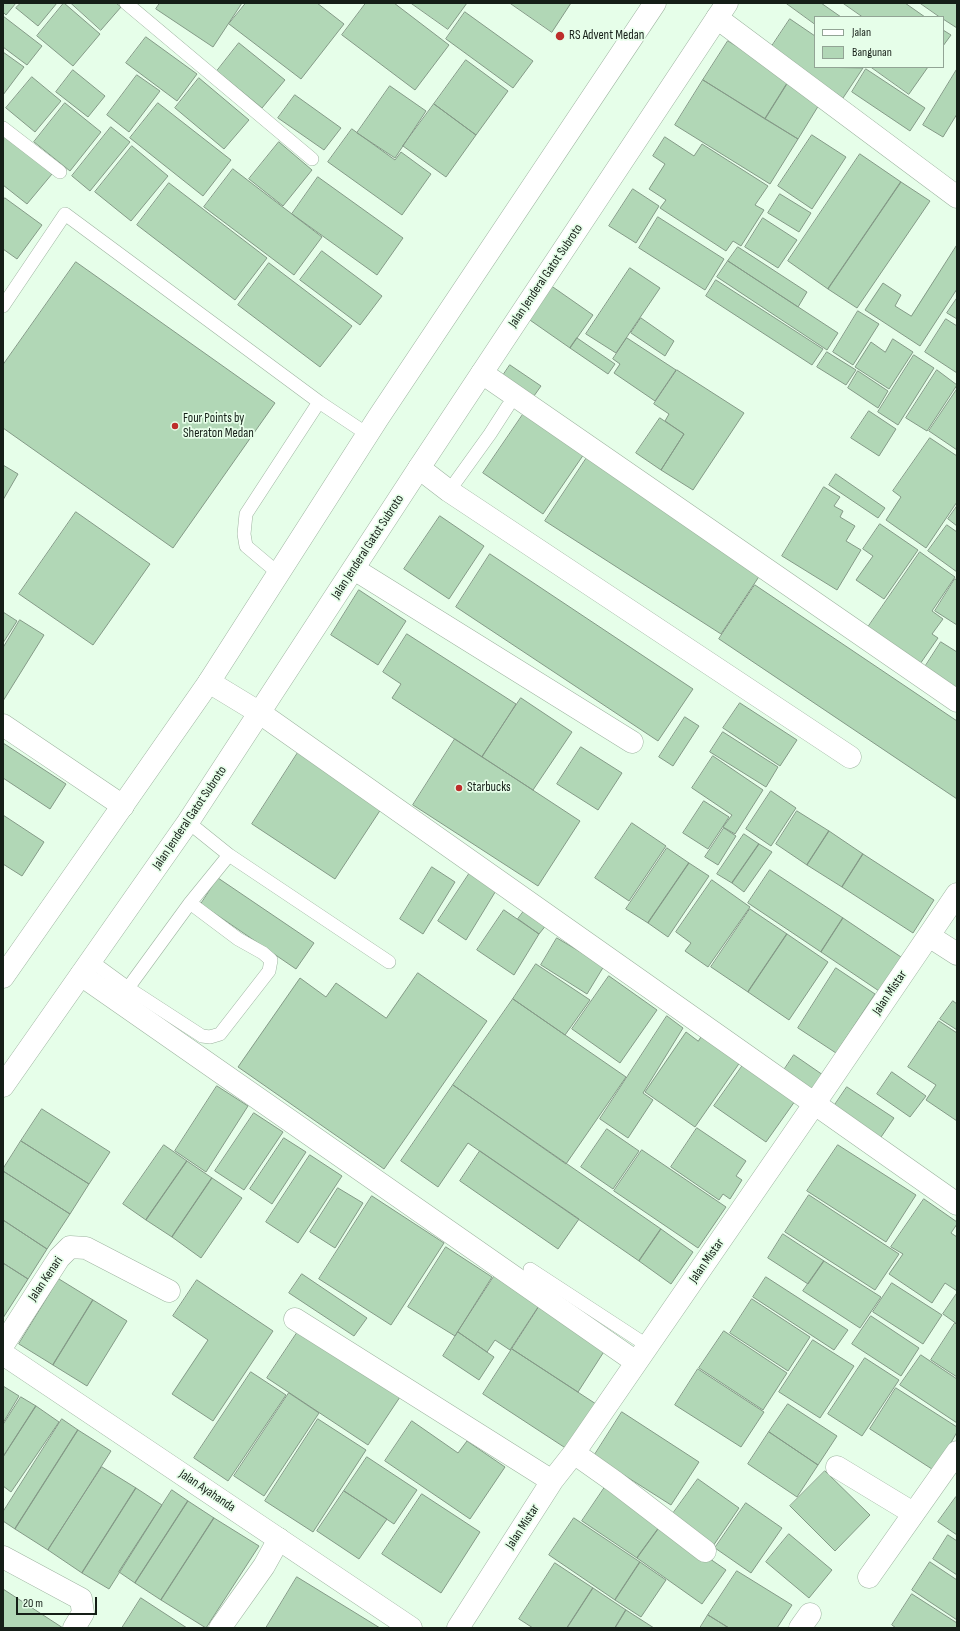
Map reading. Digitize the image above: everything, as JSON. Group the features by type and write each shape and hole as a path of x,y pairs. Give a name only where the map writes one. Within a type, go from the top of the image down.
{"street":[{"path":"3,977 208,682 367,434 655,3"},
{"path":"722,10 957,197"},
{"name":"Jalan Jenderal Gatot Subroto","path":"3,1086 188,822 482,372 722,10"},
{"path":"482,372 957,701"},
{"path":"419,468 449,490 850,757"},
{"path":"354,569 632,742"},
{"path":"208,682 260,713 957,1204"},
{"path":"3,725 123,806"},
{"name":"Jalan Mistar","path":"458,1628 552,1481 574,1453 957,894"},
{"path":"929,936 957,954"},
{"path":"86,968 642,1354"},
{"name":"Jalan Kenari","path":"3,1345 59,1258 70,1247 86,1248 169,1291"},
{"path":"295,1319 552,1481"},
{"name":"Jalan Ayahanda","path":"3,1354 411,1628"},
{"path":"869,1577 957,1452"},
{"path":"574,1453 615,1482 705,1551"},
{"path":"838,1467 913,1513"},
{"path":"220,1628 264,1566 279,1540"},
{"path":"3,1557 81,1599 83,1613 74,1628"}],"lane":[{"path":"126,3 312,159"},
{"path":"3,128 60,172"},
{"path":"3,306 65,214 319,402 367,434"},
{"path":"278,573 246,546 244,534 246,514 319,402"},
{"path":"449,490 490,434 508,406"},
{"path":"188,822 229,855 389,962"},
{"path":"128,988 190,902 229,855"},
{"path":"86,968 128,988 202,1036 210,1037 220,1034 269,971 271,960 263,953 238,939 190,902"},
{"path":"530,1269 642,1354"}],"building":[{"path":"3,3 16,3 6,15 3,12"},
{"path":"21,3 57,3 38,26 16,8"},
{"path":"64,3 100,34 73,66 37,36"},
{"path":"71,3 116,3 121,7 101,30"},
{"path":"160,3 242,3 213,47 156,9"},
{"path":"246,3 317,3 344,24 301,79 229,24"},
{"path":"366,3 394,3 449,45 415,90 342,35"},
{"path":"411,3 467,3 448,29"},
{"path":"510,3 571,3 552,32"},
{"path":"786,3 821,3 840,16 814,16 814,23"},
{"path":"843,3 905,3 924,16 862,16"},
{"path":"920,3 957,3 957,28 944,20 944,16 939,16"},
{"path":"465,12 533,61 513,88 446,39"},
{"path":"3,16 42,46 27,65 3,47"},
{"path":"790,19 814,35 814,68 863,68 843,98 770,49"},
{"path":"944,31 951,35 944,45"},
{"path":"146,37 197,74 177,101 126,63"},
{"path":"728,41 790,79 765,119 703,80"},
{"path":"239,43 285,80 262,108 217,71"},
{"path":"3,52 24,67 3,95"},
{"path":"466,60 508,91 476,135 434,104"},
{"path":"872,68 927,68 909,94"},
{"path":"866,69 925,108 910,131 852,92"},
{"path":"957,69 957,114 943,137 923,125"},
{"path":"73,70 105,96 88,117 56,92"},
{"path":"137,75 160,91 129,132 107,115"},
{"path":"32,77 61,101 35,132 6,108"},
{"path":"199,78 249,120 224,149 175,108"},
{"path":"790,79 822,100 798,139 765,119"},
{"path":"703,80 798,139 770,184 675,125"},
{"path":"390,86 426,111 395,158 357,133"},
{"path":"295,95 341,128 324,150 278,118"},
{"path":"65,103 101,132 70,171 34,142"},
{"path":"158,103 231,160 203,196 130,138"},
{"path":"434,104 476,135 446,177 403,146"},
{"path":"111,127 130,142 90,191 72,176"},
{"path":"352,129 395,160 401,152 431,174 402,215 328,162"},
{"path":"4,135 52,174 27,204 3,185"},
{"path":"812,135 846,157 812,209 778,186"},
{"path":"665,137 694,156 702,144 768,186 755,205 764,210 741,246 733,241 726,251 660,208 666,200 649,189 665,164 653,156"},
{"path":"279,142 312,170 283,206 249,179"},
{"path":"132,146 168,176 131,221 95,192"},
{"path":"860,154 901,182 828,289 788,261"},
{"path":"233,169 322,237 294,275 204,207"},
{"path":"318,177 403,238 377,275 292,214"},
{"path":"901,182 930,201 857,308 828,289"},
{"path":"169,183 267,258 235,300 137,225"},
{"path":"633,189 659,206 636,243 609,226"},
{"path":"780,194 811,213 799,232 768,213"},
{"path":"5,198 42,225 17,259 3,249 3,201"},
{"path":"658,217 724,259 705,290 639,248"},
{"path":"763,218 797,240 778,268 745,247"},
{"path":"957,245 957,289 920,346 865,310 883,283 901,295 895,306 911,316"},
{"path":"738,247 807,292 798,307 728,261"},
{"path":"322,251 382,296 360,325 300,280"},
{"path":"728,261 838,333 827,350 717,277"},
{"path":"76,262 275,403 173,548 3,428 3,365"},
{"path":"269,263 352,326 320,367 238,305"},
{"path":"630,268 660,288 616,353 586,334"},
{"path":"716,280 823,349 812,365 706,296"},
{"path":"550,285 593,315 570,348 527,318"},
{"path":"957,298 957,319 947,313"},
{"path":"858,311 879,324 853,365 833,352"},
{"path":"641,318 674,341 665,356 631,333"},
{"path":"946,319 957,326 957,373 925,352"},
{"path":"577,338 615,364 608,374 570,348"},
{"path":"627,338 676,370 655,401 614,373 620,364 613,359"},
{"path":"893,339 913,352 889,389 855,367 871,342 885,352"},
{"path":"827,352 856,370 846,385 817,367"},
{"path":"914,355 934,368 898,425 878,412"},
{"path":"510,365 541,386 529,403 498,383"},
{"path":"677,370 744,413 693,490 661,470 684,434 665,421 669,414 654,404"},
{"path":"937,370 957,385 927,431 906,418"},
{"path":"858,371 888,391 878,408 848,388"},
{"path":"957,389 957,450 929,431"},
{"path":"869,411 896,429 879,456 851,438"},
{"path":"524,413 584,454 543,514 483,473"},
{"path":"660,418 684,434 661,470 636,453"},
{"path":"930,438 957,456 957,502 926,548 886,520 901,497 893,491"},
{"path":"588,456 764,569 721,634 545,521"},
{"path":"3,465 18,474 3,500"},
{"path":"836,474 885,508 878,518 829,485"},
{"path":"824,487 840,497 834,506 843,511 840,517 855,526 846,541 861,550 837,590 782,556"},
{"path":"957,506 957,526 948,519"},
{"path":"76,512 150,564 93,645 19,594"},
{"path":"440,516 484,546 449,599 404,569"},
{"path":"880,524 918,550 884,599 856,580 873,556 863,549"},
{"path":"947,525 957,532 957,572 928,551"},
{"path":"920,552 955,577 932,611 943,619 932,634 938,638 920,664 864,633"},
{"path":"490,554 693,689 658,741 456,607"},
{"path":"955,579 957,580 957,625 935,611"},
{"path":"755,585 957,721 957,799 719,639"},
{"path":"359,590 406,621 378,665 331,635"},
{"path":"3,612 17,621 3,643"},
{"path":"20,620 44,635 3,701 3,648"},
{"path":"407,634 516,704 482,757 392,698 401,684 383,672"},
{"path":"941,642 957,652 957,692 923,670"},
{"path":"521,698 572,732 533,790 482,757"},
{"path":"740,703 797,740 780,766 723,728"},
{"path":"685,717 699,726 673,766 659,757"},
{"path":"723,732 778,767 766,787 710,752"},
{"path":"455,739 580,821 538,886 413,805"},
{"path":"3,743 66,784 50,809 3,778"},
{"path":"581,747 622,773 598,810 557,784"},
{"path":"299,751 383,806 335,879 252,824"},
{"path":"713,756 763,790 735,834 723,827 732,815 692,788"},
{"path":"771,791 796,808 771,846 746,829"},
{"path":"704,801 729,817 708,849 683,833"},
{"path":"797,811 829,831 807,865 776,844"},
{"path":"3,815 44,842 22,876 3,864"},
{"path":"632,823 666,846 629,901 595,878"},
{"path":"724,828 736,836 718,865 705,857"},
{"path":"829,831 863,854 842,887 807,865"},
{"path":"744,834 759,844 732,883 717,874"},
{"path":"759,844 772,852 744,892 732,883"},
{"path":"667,848 689,863 648,923 626,909"},
{"path":"863,854 934,900 913,933 842,887"},
{"path":"689,863 709,876 668,937 648,923"},
{"path":"432,867 455,882 423,934 400,919"},
{"path":"770,870 843,918 821,952 748,903"},
{"path":"471,871 497,889 466,940 438,921"},
{"path":"218,878 314,943 296,969 201,904"},
{"path":"712,880 750,907 708,967 685,951 691,943 676,932"},
{"path":"530,903 551,919 539,934 518,919"},
{"path":"750,909 787,934 748,992 711,967"},
{"path":"504,910 539,934 514,975 477,950"},
{"path":"843,918 901,957 879,991 821,952"},
{"path":"787,934 828,962 789,1020 748,992"},
{"path":"557,938 604,966 587,994 541,965"},
{"path":"536,964 590,1000 565,1035 513,999"},
{"path":"836,968 875,994 836,1053 798,1028"},
{"path":"418,973 487,1021 384,1169 238,1067 300,978 326,997 336,983 386,1018"},
{"path":"609,976 657,1010 620,1063 572,1029"},
{"path":"513,999 626,1077 566,1164 453,1085"},
{"path":"953,1001 957,1004 957,1030 940,1019"},
{"path":"667,1016 683,1028 643,1093 653,1100 628,1138 600,1119"},
{"path":"939,1021 957,1033 957,1121 926,1100 936,1085 908,1067"},
{"path":"707,1028 745,1055 695,1127 645,1092 686,1032 698,1041"},
{"path":"794,1055 823,1075 808,1096 780,1076"},
{"path":"748,1058 800,1094 766,1142 714,1106"},
{"path":"892,1072 926,1096 910,1117 877,1094"},
{"path":"453,1085 661,1229 639,1261 468,1143 438,1187 401,1161"},
{"path":"217,1086 248,1106 206,1172 175,1151"},
{"path":"847,1087 894,1118 877,1143 830,1112"},
{"path":"42,1109 110,1152 89,1184 21,1141"},
{"path":"254,1113 283,1132 244,1190 215,1171"},
{"path":"697,1128 746,1161 736,1176 742,1180 730,1199 723,1194 719,1200 671,1167"},
{"path":"607,1129 639,1151 613,1189 581,1167"},
{"path":"284,1138 306,1152 272,1204 250,1189"},
{"path":"21,1141 89,1184 70,1214 3,1171"},
{"path":"164,1145 187,1161 146,1220 123,1204"},
{"path":"838,1145 916,1195 886,1242 807,1191"},
{"path":"642,1150 726,1207 698,1248 614,1191"},
{"path":"480,1151 579,1219 558,1249 460,1181"},
{"path":"310,1155 342,1176 298,1243 266,1222"},
{"path":"187,1161 212,1178 172,1237 146,1220"},
{"path":"3,1171 70,1214 47,1249 3,1220"},
{"path":"212,1178 242,1198 201,1258 172,1237"},
{"path":"338,1188 363,1203 335,1248 310,1232"},
{"path":"809,1195 899,1254 875,1290 785,1232"},
{"path":"372,1196 444,1243 391,1325 319,1279"},
{"path":"924,1199 957,1222 951,1233 957,1237 957,1291 945,1283 932,1303 889,1274 903,1254 891,1247"},
{"path":"3,1220 47,1249 28,1279 3,1263"},
{"path":"661,1229 693,1252 671,1284 639,1261"},
{"path":"783,1234 824,1261 808,1284 768,1258"},
{"path":"446,1247 492,1277 455,1336 408,1307"},
{"path":"824,1261 881,1297 860,1328 803,1291"},
{"path":"3,1263 28,1279 3,1318"},
{"path":"497,1272 542,1301 510,1350 495,1340 487,1352 458,1332"},
{"path":"302,1274 367,1318 354,1336 289,1293"},
{"path":"766,1277 848,1330 834,1350 753,1297"},
{"path":"59,1279 93,1300 53,1365 19,1344"},
{"path":"197,1280 273,1331 213,1421 172,1394 208,1340 173,1316"},
{"path":"892,1283 942,1315 923,1344 873,1312"},
{"path":"957,1293 957,1324 943,1314"},
{"path":"752,1299 810,1337 788,1371 730,1333"},
{"path":"93,1300 127,1321 87,1386 53,1365"},
{"path":"539,1307 605,1350 578,1392 512,1349"},
{"path":"871,1316 919,1348 901,1376 852,1344"},
{"path":"955,1323 957,1325 957,1377 931,1360"},
{"path":"299,1330 400,1397 368,1445 267,1378"},
{"path":"724,1331 787,1373 763,1410 699,1368"},
{"path":"458,1332 494,1357 479,1380 443,1356"},
{"path":"813,1340 854,1366 820,1418 779,1392"},
{"path":"512,1349 596,1404 567,1449 483,1394"},
{"path":"921,1355 957,1379 957,1423 900,1385"},
{"path":"865,1358 899,1380 862,1436 828,1414"},
{"path":"698,1369 764,1412 741,1447 675,1405"},
{"path":"251,1372 286,1395 228,1481 194,1458"},
{"path":"3,1386 19,1396 3,1423"},
{"path":"896,1388 957,1427 957,1432 935,1471 870,1429"},
{"path":"289,1393 319,1413 264,1496 234,1476"},
{"path":"21,1397 36,1406 3,1457 3,1425"},
{"path":"788,1404 837,1436 818,1465 769,1432"},
{"path":"36,1406 59,1422 11,1492 3,1486 3,1457"},
{"path":"622,1412 699,1462 671,1505 594,1456"},
{"path":"62,1419 78,1430 15,1529 3,1521 3,1512"},
{"path":"318,1419 366,1450 313,1532 265,1501"},
{"path":"412,1421 458,1453 467,1441 505,1467 470,1519 385,1461"},
{"path":"78,1430 111,1451 48,1550 15,1529"},
{"path":"769,1432 818,1465 797,1497 748,1464"},
{"path":"367,1457 417,1490 394,1524 344,1491"},
{"path":"102,1467 136,1488 82,1573 48,1550"},
{"path":"825,1471 870,1515 835,1551 790,1506"},
{"path":"698,1479 739,1508 711,1549 669,1519"},
{"path":"605,1487 661,1525 637,1558 582,1521"},
{"path":"136,1488 162,1505 109,1589 82,1573"},
{"path":"172,1490 188,1501 135,1583 119,1572"},
{"path":"344,1491 387,1519 359,1559 317,1531"},
{"path":"422,1494 480,1532 441,1593 382,1554"},
{"path":"956,1497 957,1498 957,1535 938,1522"},
{"path":"188,1501 214,1518 161,1600 135,1583"},
{"path":"746,1503 782,1528 751,1573 715,1548"},
{"path":"214,1518 259,1546 206,1628 161,1600"},
{"path":"574,1518 640,1562 615,1600 549,1555"},
{"path":"661,1525 726,1570 702,1604 637,1558"},
{"path":"789,1534 832,1570 809,1598 766,1562"},
{"path":"948,1535 957,1541 957,1575 933,1559"},
{"path":"640,1562 666,1580 641,1617 615,1600"},
{"path":"930,1562 957,1580 957,1620 912,1590"},
{"path":"555,1563 593,1588 567,1628 533,1628 519,1619"},
{"path":"737,1571 792,1605 777,1628 729,1628 708,1615"},
{"path":"297,1577 380,1628 266,1628"},
{"path":"593,1588 626,1610 615,1628 567,1628"},
{"path":"3,1589 63,1628 3,1628"},
{"path":"912,1594 957,1623 957,1628 896,1628 892,1625"},
{"path":"141,1598 187,1628 122,1628"},
{"path":"626,1610 654,1628 615,1628"},
{"path":"708,1615 729,1628 700,1628"}],"place":[{"name":"RS Advent Medan","path":"560,36"},
{"name":"Four Points by Sheraton Medan","path":"175,426"},
{"name":"Starbucks","path":"459,788"}]}
